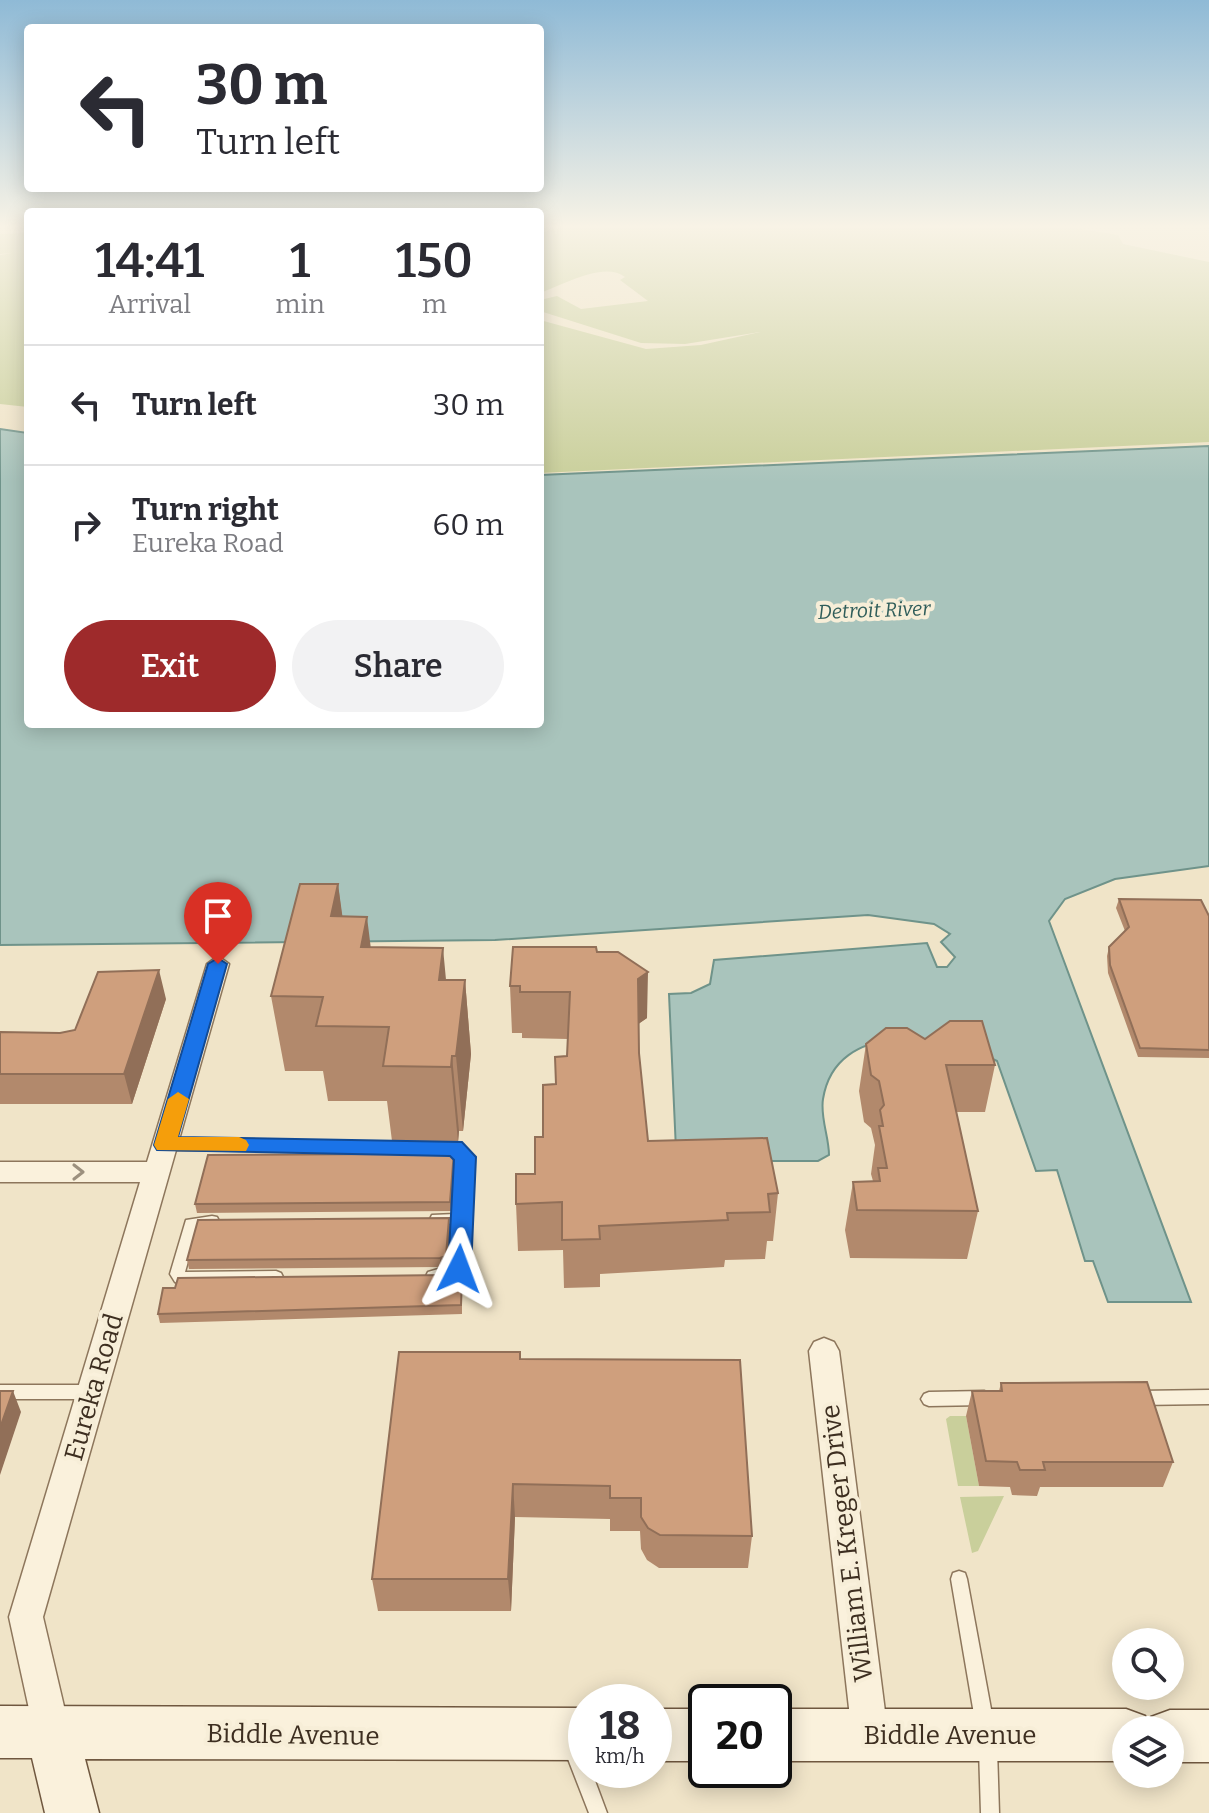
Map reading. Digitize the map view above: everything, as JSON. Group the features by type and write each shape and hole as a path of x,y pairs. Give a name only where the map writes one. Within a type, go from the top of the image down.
{"main road":[{"name":"Biddle Avenue","path":"0,1732 568,1734"},
{"name":"Eureka Road","path":"52,1732 72,1813"},
{"name":"Biddle Avenue","path":"792,1735 1112,1735"},
{"path":"1184,1736 1209,1736"}],"street":[{"name":"Eureka Road","path":"52,1732 26,1617 218,964"},
{"path":"0,1172 161,1158"},
{"name":"William E. Kreger Drive","path":"824,1351 870,1735"}],"lane":[{"path":"161,1158 455,1148 465,1157 459,1269 442,1276 411,1276"},
{"path":"415,1219 462,1219"},
{"path":"227,1221 191,1224 177,1274 180,1278 288,1277"},
{"path":"0,1392 93,1392"},
{"path":"1114,1398 1209,1397"},
{"path":"929,1399 1006,1398"},
{"path":"959,1579 987,1735 990,1813"},
{"path":"591,1788 598,1813"}],"green space":[{"path":"0,313 24,313 24,407 0,404"},
{"path":"545,313 1209,313 1209,442 544,473 544,321 646,349 701,345 760,332 685,344 641,343"},
{"path":"966,1416 979,1486 958,1486 946,1419"},
{"path":"1004,1496 978,1551 972,1553 960,1497"}],"water":[{"name":"Detroit River","path":"0,429 24,432 24,728 544,728 544,475 1209,446 1209,866 1115,879 1065,899 1049,921 1191,1302 1108,1302 1093,1261 1085,1261 1057,1170 1036,1171 997,1061 950,1044 896,1040 870,1044 848,1055 832,1073 823,1099 829,1155 818,1161 690,1161 676,1150 669,994 691,993 710,984 714,960 927,943 937,967 947,967 955,957 941,942 950,934 934,924 868,915 495,940 0,945"}],"building":[{"path":"300,884 338,884 331,916 367,917 361,947 443,948 439,980 465,980 456,1056 452,1056 451,1067 383,1066 389,1027 316,1026 323,997 271,996"},
{"path":"1119,899 1201,900 1209,916 1209,1050 1140,1048 1110,965 1109,947 1129,927"},
{"path":"513,947 596,947 597,952 618,952 648,972 638,979 639,1053 648,1141 767,1138 778,1193 768,1194 770,1212 727,1213 728,1220 599,1226 600,1239 562,1240 562,1202 516,1204 516,1174 535,1174 535,1137 543,1137 543,1085 556,1084 555,1057 567,1056 570,992 520,992 520,986 510,986"},
{"path":"159,970 124,1074 0,1074 0,1032 60,1033 75,1030 98,972"},
{"path":"950,1021 982,1021 995,1065 946,1065 978,1211 857,1210 853,1182 880,1181 878,1168 887,1168 879,1126 883,1126 880,1110 884,1105 879,1081 871,1075 866,1044 886,1028 907,1028 925,1039"},
{"path":"389,1147 450,1147 454,1151 450,1202 195,1204 208,1155 388,1154"},
{"path":"449,1218 446,1256 440,1258 187,1260 198,1220"},
{"path":"445,1275 445,1280 462,1279 461,1305 158,1314 163,1288 175,1288 178,1278"},
{"path":"399,1352 520,1352 520,1359 740,1360 752,1536 660,1535 648,1528 641,1517 641,1498 610,1498 610,1486 513,1484 508,1579 372,1579"},
{"path":"1147,1382 1173,1462 1043,1462 1045,1470 1020,1470 1017,1462 986,1461 972,1391 1002,1391 1001,1383"},
{"path":"0,1391 13,1391 0,1428"}],"slow traffic":[{"path":"178,1099 165,1145 239,1145"}],"route":[{"path":"218,964 165,1145 455,1148 465,1157 459,1269"}]}
